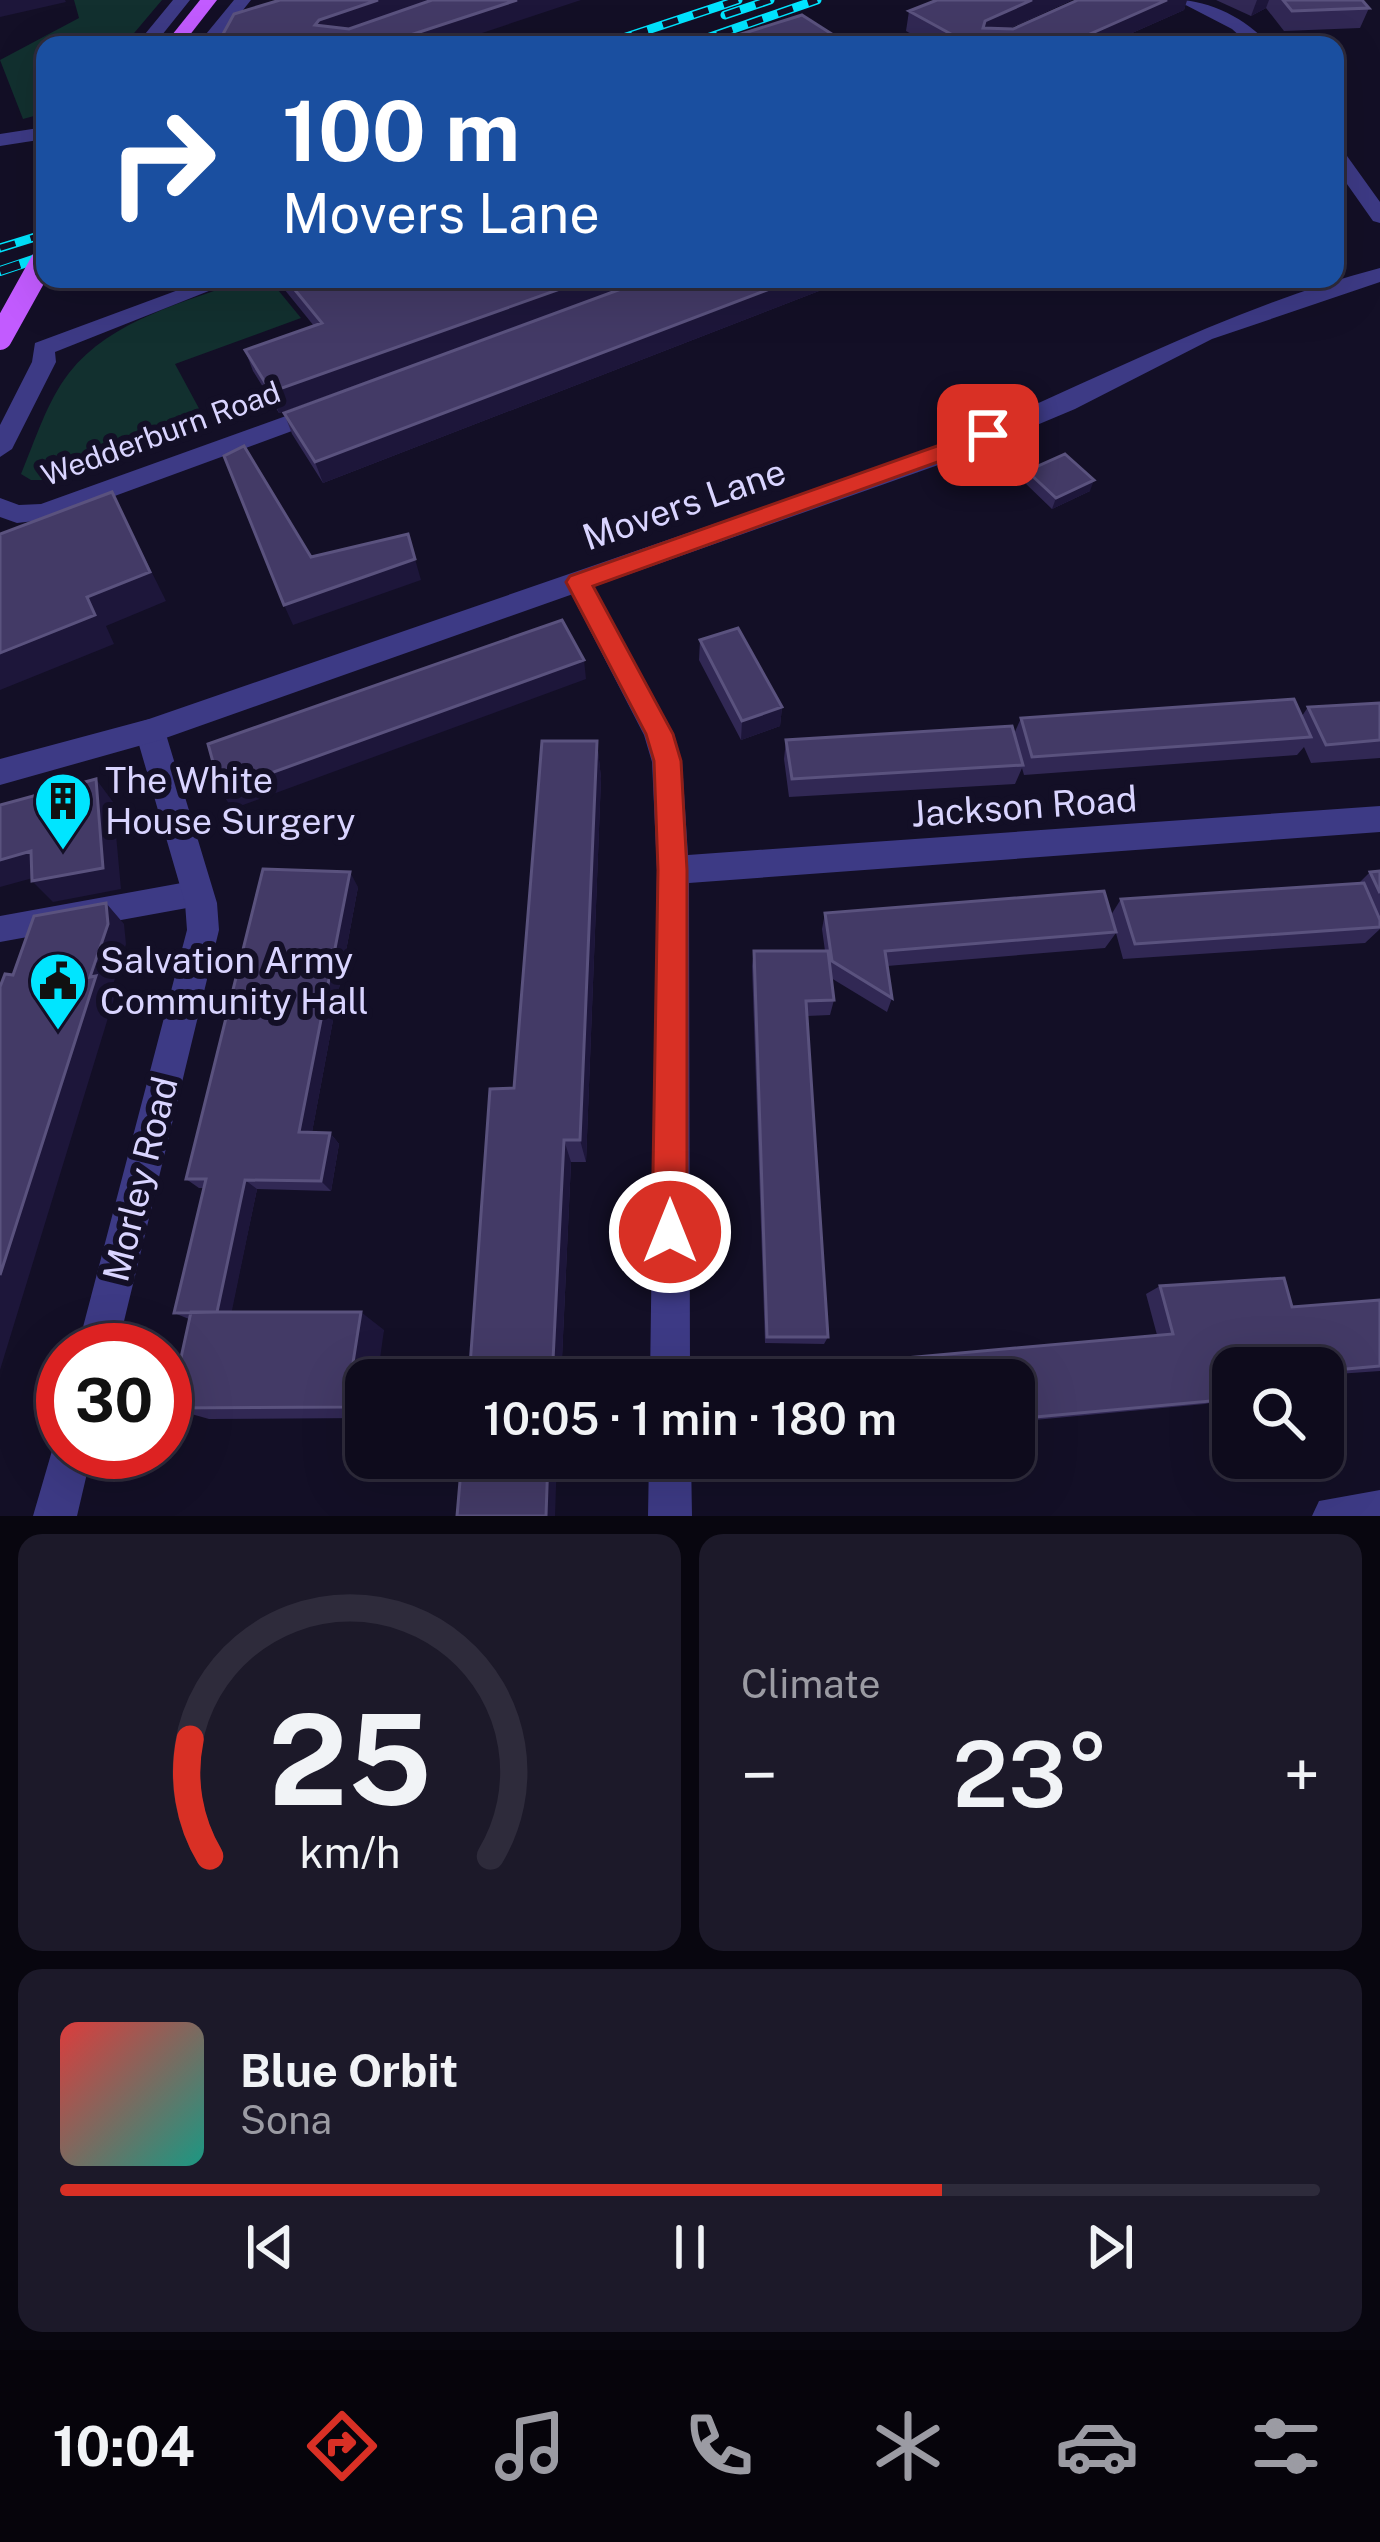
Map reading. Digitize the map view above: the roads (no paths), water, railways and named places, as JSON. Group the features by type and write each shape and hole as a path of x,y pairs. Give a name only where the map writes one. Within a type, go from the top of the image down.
{"main road":[{"path":"180,36 208,0"},
{"path":"0,335 36,273"}],"street":[{"path":"152,36 182,0"},
{"path":"213,36 243,0"},
{"path":"1184,0 1238,25 1251,36"},
{"path":"0,140 36,134"},
{"path":"1344,166 1380,217"},
{"name":"Movers Lane","path":"1344,287 1380,275"},
{"path":"0,335 17,334 43,348 204,288"},
{"name":"Movers Lane","path":"0,772 150,730 950,452 1067,403 1204,334 1341,288"},
{"name":"Wedderburn Road","path":"0,449 44,362 43,348"},
{"name":"Wedderburn Road","path":"0,507 17,514 43,513 356,398"},
{"path":"578,582 659,734 667,761 673,870 670,1359"},
{"name":"Morley Road","path":"104,1323 203,929 198,893 150,730"},
{"name":"Jackson Road","path":"673,870 1380,819"},
{"path":"56,1516 65,1479"},
{"path":"670,1479 670,1516"},
{"path":"1334,1516 1379,1513"}],"lane":[{"path":"0,929 198,893"}],"railway":[{"path":"629,36 738,0"},
{"path":"725,15 770,0"},
{"path":"713,36 817,0"},
{"path":"0,248 36,237"},
{"path":"0,271 36,259"}],"place":[{"name":"The White House Surgery","path":"63,852"},
{"name":"Salvation Army Community Hall","path":"58,1032"}]}
